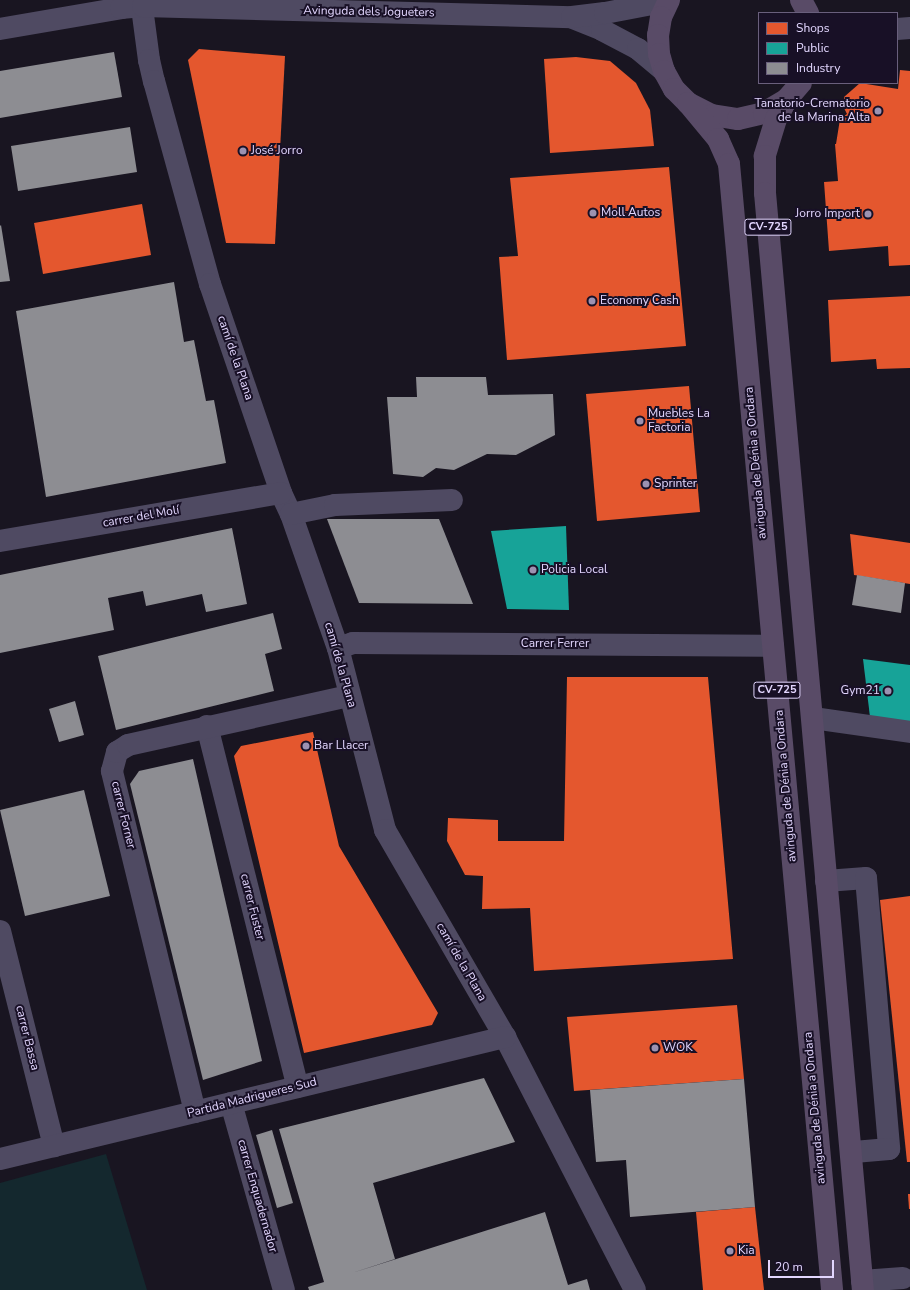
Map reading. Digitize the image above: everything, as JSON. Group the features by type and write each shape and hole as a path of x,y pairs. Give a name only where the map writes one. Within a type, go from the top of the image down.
{"main road":[{"name":"CV-725","path":"669,0 661,17 658,35 659,54 664,71 674,89 688,103 712,115 738,119 764,113 786,99 800,84"},
{"path":"801,0 807,12"},
{"name":"CV-725","path":"786,99 776,119 765,156 765,193 863,1285"},
{"name":"avinguda de Dénia a Ondara","path":"688,103 718,139 729,164 832,1290"}],"street":[{"name":"Avinguda dels Jogueters","path":"0,29 142,3 572,17 605,13 669,0"},
{"name":"camí de la Plana","path":"142,3 149,60 154,81 210,284 282,493 291,514 338,648 385,830 504,1037 636,1290"},
{"name":"Avinguda dels Jogueters","path":"572,17 602,30 638,49 664,71"},
{"path":"898,29 910,28"},
{"name":"carrer del Molí","path":"0,541 282,493"},
{"path":"291,514 335,505 452,500"},
{"name":"Carrer Ferrer","path":"338,648 353,643 773,646"},
{"name":"carrer Forner","path":"195,1112 112,771 117,752 128,745 207,726 350,696"},
{"path":"813,718 910,732"},
{"name":"carrer Fuster","path":"207,726 298,1087"},
{"path":"826,881 866,878 889,1149 851,1152"},
{"name":"carrer Bassa","path":"0,931 54,1146"},
{"name":"Partida Madrigueres Sud","path":"0,1159 504,1037"},
{"name":"carrer Enquadernador","path":"231,1103 284,1290"},
{"path":"863,1285 903,1278"}],"shaded area":[{"path":"106,1154 147,1290 0,1290 0,1183"}],"building: Shops":[{"name":"José Jorro","path":"199,49 285,56 275,244 226,243 188,60"},
{"path":"576,57 610,61 636,83 650,110 654,146 550,153 544,59"},
{"name":"Jorro Import","path":"900,70 910,71 910,265 889,266 888,246 829,251 824,182 838,181 835,144 840,119 847,114 844,108 844,97 859,84 898,89"},
{"path":"669,167 686,346 507,360 499,257 518,256 510,178"},
{"path":"142,204 151,255 43,274 34,223"},
{"path":"910,296 910,368 877,369 876,359 831,362 828,300"},
{"path":"689,386 700,512 597,521 586,394"},
{"path":"850,534 910,543 910,584 854,575"},
{"path":"567,677 708,677 733,959 534,971 530,908 482,909 483,876 465,875 447,841 448,818 498,820 498,841 564,841"},
{"path":"313,732 339,846 438,1013 432,1025 304,1053 234,756 241,746"},
{"path":"910,896 910,1162 907,1162 880,900"},
{"name":"WOK","path":"737,1005 744,1079 574,1091 567,1017"},
{"path":"908,1194 910,1194 910,1209 909,1209"},
{"name":"Kia","path":"755,1207 764,1290 703,1290 696,1212"}],"building: Public":[{"name":"Policia Local","path":"566,526 569,610 507,609 491,531"},
{"name":"Gym21","path":"863,659 910,665 910,722 870,717"}],"building: Industry":[{"path":"114,52 122,97 0,118 0,71"},
{"path":"130,127 137,172 18,191 11,146"},
{"path":"1,225 10,281 0,282 0,226"},
{"path":"174,282 184,342 194,340 206,401 214,400 226,463 46,497 16,311"},
{"path":"416,377 486,377 488,395 553,394 555,435 516,455 487,454 454,470 436,468 423,477 393,474 387,397 417,397"},
{"path":"327,519 439,519 473,604 359,603"},
{"path":"232,528 247,604 206,612 202,594 146,606 143,591 108,598 114,630 0,653 0,575"},
{"path":"857,575 905,583 901,613 852,605"},
{"path":"273,613 282,649 265,654 274,691 116,730 98,656"},
{"path":"75,701 84,735 59,742 49,709"},
{"path":"193,759 262,1061 203,1080 130,784 139,771"},
{"path":"84,790 110,896 25,916 0,810"},
{"path":"484,1078 515,1142 373,1183 395,1259 352,1273 545,1212 568,1285 587,1279 590,1290 309,1290 308,1287 324,1282 279,1129"},
{"path":"744,1079 755,1207 630,1217 626,1160 596,1162 590,1090"},
{"path":"272,1130 293,1203 277,1208 256,1135"}],"place":[{"name":"Tanatorio-Crematorio de la Marina Alta","path":"878,111"},
{"name":"José Jorro","path":"243,151"},
{"name":"Moll Autos","path":"593,213"},
{"name":"Jorro Import","path":"868,214"},
{"name":"Economy Cash","path":"592,301"},
{"name":"Muebles La Factoria","path":"640,421"},
{"name":"Sprinter","path":"646,484"},
{"name":"Policia Local","path":"533,570"},
{"name":"Gym21","path":"888,691"},
{"name":"Bar Llacer","path":"306,746"},
{"name":"WOK","path":"655,1048"},
{"name":"Kia","path":"730,1251"}]}
